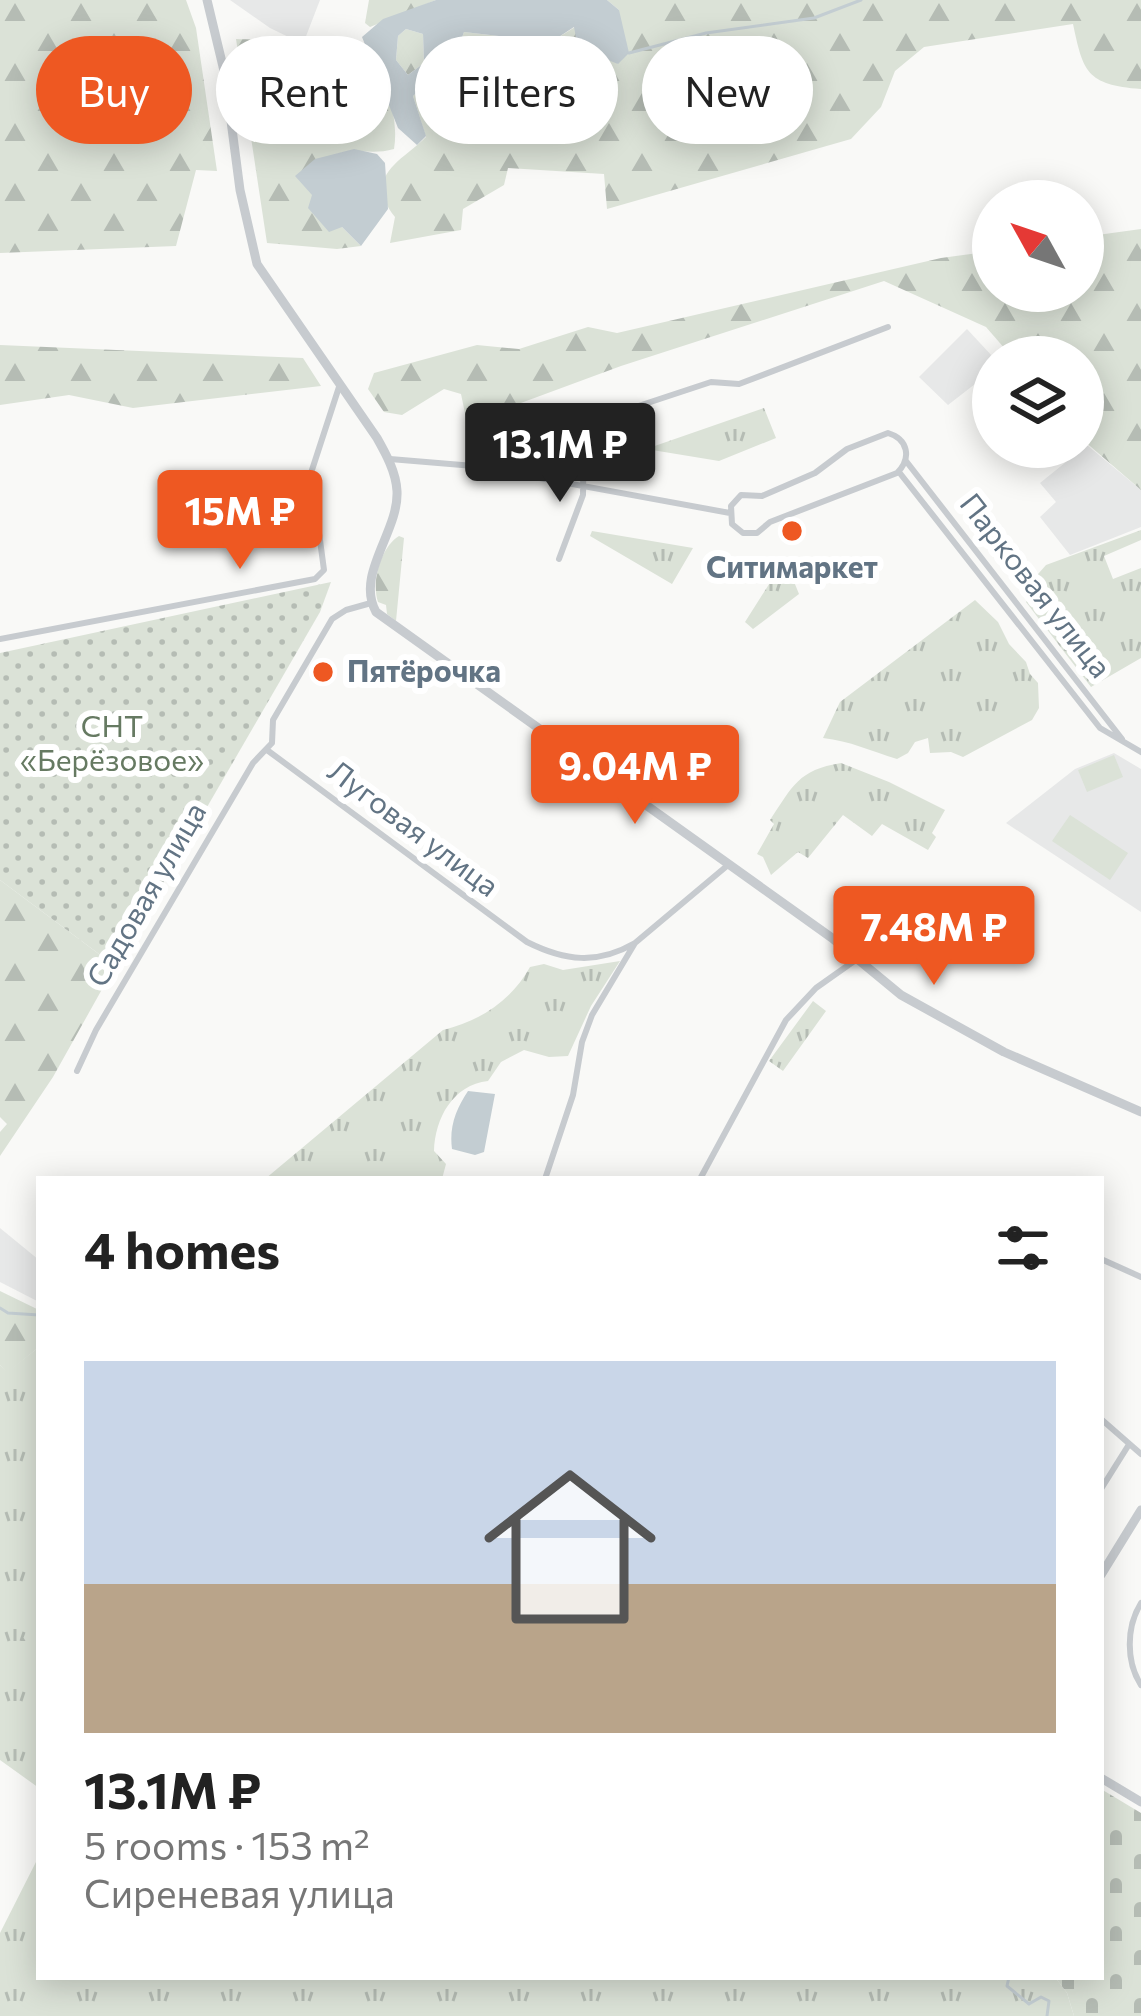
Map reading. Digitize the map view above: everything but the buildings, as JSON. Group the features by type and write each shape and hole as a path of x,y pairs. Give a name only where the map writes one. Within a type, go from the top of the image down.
{"street":[{"path":"207,0 225,75 250,243 268,283 389,459 396,502 371,578 371,603 384,620 728,865 901,995 1004,1052 1141,1112"},
{"path":"560,559 584,489 584,424 711,382 739,384 888,327"},
{"path":"0,638 315,579 324,570 311,472 331,421 339,383"},
{"path":"880,434 901,440 906,461 896,473 770,522 754,534 737,529 730,513 741,495 762,496 780,489 815,473 847,448 880,434"},
{"path":"389,459 486,468 730,513"},
{"name":"Парковая улица","path":"906,461 1124,742"},
{"name":"Парковая улица","path":"896,473 1100,728 1141,752"},
{"name":"Садовая улица","path":"76,1071 253,763 275,737 273,720 332,620 371,603"},
{"name":"Луговая улица","path":"267,750 532,945 549,953 598,959 635,944"},
{"path":"546,1176 573,1095 592,1015 635,944 728,865"},
{"path":"702,1176 786,1019 816,988 857,959"},
{"path":"1104,1259 1141,1277"},
{"path":"1104,1422 1141,1454"},
{"path":"1104,1484 1128,1446"},
{"path":"1104,1570 1141,1510"},
{"path":"1141,1603 1129,1651 1141,1685"},
{"path":"1104,1780 1141,1802"}],"shaded area":[{"path":"230,0 320,0 306,36 286,36"},
{"path":"436,0 607,0 619,10 629,53 618,64 618,36 576,36 574,27 560,36 464,32 463,36 423,36 406,29 398,36 396,60 408,75 415,70 415,143 398,128 391,110 391,36 363,36 383,19"},
{"path":"354,149 377,154 385,163 388,209 361,246 342,227 329,232 308,208 312,195 295,176 315,159"},
{"path":"967,329 974,336 972,386 948,405 919,377"},
{"path":"1104,459 1141,490 1141,527 1070,555 1040,517 1056,502 1040,483 1059,468 1104,468"},
{"path":"1114,753 1141,769 1141,912 1006,823 1075,769"},
{"path":"468,1091 495,1094 484,1152 475,1155 452,1149 454,1118"},
{"path":"0,1228 36,1258 36,1300 0,1282"}],"green space":[{"path":"0,0 186,0 196,28 217,171 196,170 176,246 0,253"},
{"path":"369,0 436,0 370,27 365,23"},
{"path":"607,0 1141,0 1141,89 1109,84 1090,73 1073,24 924,47 895,71 881,107 851,139 607,209 604,174 508,168 504,185 463,209 461,230 390,243 395,217 386,203 384,180 418,144 618,144 619,10"},
{"path":"575,27 585,36 561,36"},
{"path":"406,29 423,34 415,36 415,70 408,75 396,60 398,36"},
{"path":"391,105 394,149 337,154 342,227 361,246 337,249 267,243 252,144 391,144"},
{"path":"1141,229 1141,490 1104,458 1104,336 994,336 986,327 884,281 621,366 467,423 461,394 444,389 402,415 384,412 368,389 374,373 477,345 519,349 588,327 617,333 972,254 972,312 1104,312 1104,234"},
{"path":"0,345 303,358 321,386 133,408 69,395 0,405"},
{"path":"764,408 776,438 719,461 646,449"},
{"path":"1141,530 1141,540 1104,556 1113,579 1141,568 1141,658 1091,687 1026,602 1032,595 1031,582 1046,565"},
{"path":"592,531 693,548 672,584 590,536"},
{"path":"399,536 404,538 396,621 387,614 386,605 378,602 376,584 383,556"},
{"path":"786,562 799,594 753,629 745,622 771,581 767,571"},
{"name":"СНТ «Берёзовое»","path":"331,582 320,612 115,966 0,880 0,653"},
{"path":"975,600 998,622 1038,683 1039,708 1032,720 963,757 930,753 928,738 915,742 897,759 823,738 840,702"},
{"path":"1114,755 1123,777 1087,792 1078,770"},
{"path":"841,763 945,810 928,850 882,824 872,836 843,815 808,858 798,852 771,875 757,854 774,824 770,820 806,775"},
{"path":"1070,815 1128,853 1110,880 1052,841"},
{"path":"0,880 115,966 53,1077 0,1156 0,1132 7,1124 0,1117"},
{"path":"620,961 591,1006 568,1056 524,1050 501,1062 488,1081 465,1089 448,1105 434,1151 446,1164 443,1176 269,1176 443,1030 470,1021 504,1000 530,967 544,964 563,970"},
{"path":"813,1001 826,1011 783,1071 769,1061"},
{"path":"0,1291 36,1309 36,1349 7,1373 0,1365"},
{"path":"36,1349 36,1786 0,1760 0,1365 7,1372"},
{"path":"31,1627 36,1628 36,1695 10,1657"},
{"path":"1104,1791 1141,1813 1141,2016 1074,2016 1057,1980 1104,1980"},
{"path":"36,1862 36,1980 1057,1980 1074,2016 0,2016 0,1933"}],"waterway":[{"path":"629,53 706,33 814,18 861,0"},
{"path":"0,1308 36,1315"},
{"path":"1008,1980 1007,1986 1029,2004 1041,1997 1049,2001 1047,2016"}],"place":[{"name":"Ситимаркет","path":"792,531"},
{"name":"Пятёрочка","path":"323,672"}]}
